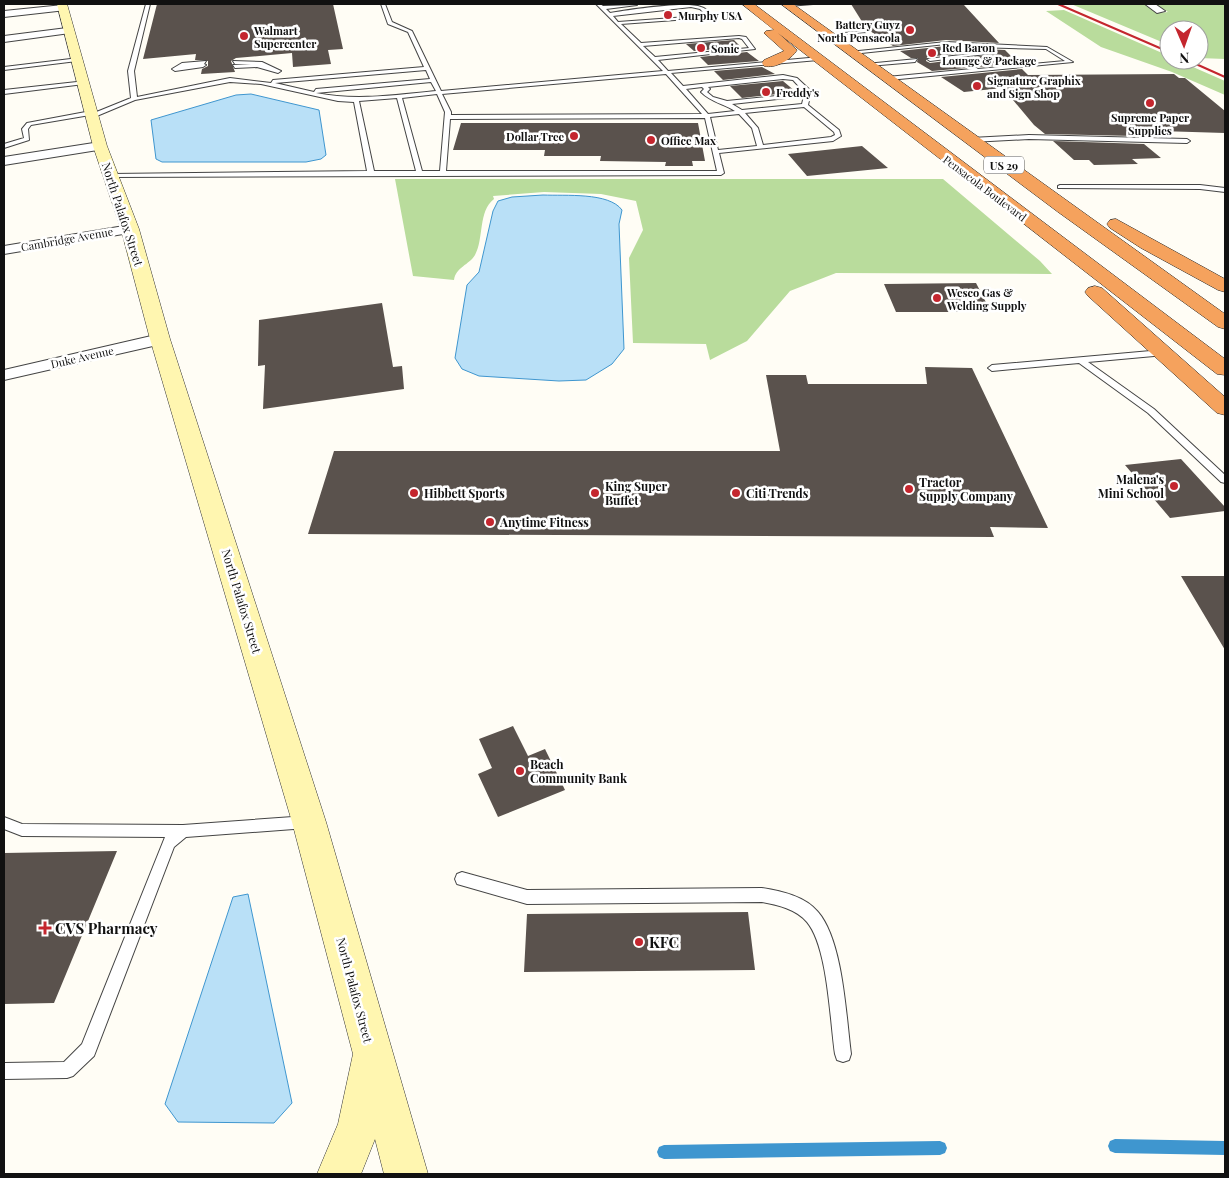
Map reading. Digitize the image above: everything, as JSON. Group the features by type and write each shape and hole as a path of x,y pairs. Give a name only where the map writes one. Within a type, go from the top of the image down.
{"highway":[{"name":"Pensacola Boulevard","path":"747,4 966,174 1225,369"},
{"name":"US 29","path":"783,5 829,35 971,140 988,146 1225,323"},
{"path":"759,13 757,23 791,50 788,55 768,63"},
{"path":"818,58 844,62 858,68 948,135 988,146"},
{"path":"888,78 988,146 1060,187 1085,204"},
{"path":"966,174 1225,408"},
{"path":"1100,214 1147,244 1225,286"}],"main road":[{"name":"North Palafox Street","path":"62,6 100,146 130,229 159,334 309,822 406,1174"},
{"path":"339,1174 359,1124 372,1052"}],"street":[{"path":"1149,4 1160,11"},
{"name":"North Palafox Street","path":"4,14 62,6"},
{"path":"4,39 68,31"},
{"path":"4,162 100,146"},
{"name":"Cambridge Avenue","path":"4,250 130,229"},
{"name":"Duke Avenue","path":"4,363 159,334"},
{"name":"Duke Avenue","path":"4,375 159,334"}],"lane":[{"path":"134,99 131,71 148,4"},
{"path":"383,4 390,23 410,31 448,112 444,144 444,172"},
{"path":"608,15 639,10 654,4"},
{"path":"783,5 811,4"},
{"path":"600,6 639,10 696,7 708,14 616,23"},
{"path":"112,176 419,172 721,173 708,116 668,72 638,45 600,6"},
{"path":"622,14 630,22"},
{"path":"829,35 867,31"},
{"path":"638,45 740,37 744,38 753,49 654,60"},
{"path":"654,44 658,49"},
{"path":"852,52 946,44 968,44 1047,48 1070,62 888,78"},
{"path":"930,59 984,54 968,44"},
{"path":"663,53 668,58"},
{"path":"955,56 976,69"},
{"path":"4,146 27,139 26,128 29,124 92,114 134,99 230,80 246,79 338,100 356,100 818,58"},
{"path":"4,69 77,59"},
{"path":"278,71 278,64 264,59 235,64 278,71 288,80"},
{"path":"869,64 915,60"},
{"path":"182,65 202,67 176,74 175,69 182,65"},
{"path":"269,83 428,68"},
{"path":"682,88 789,78 794,79 808,93"},
{"path":"307,92 433,80"},
{"path":"4,92 84,82"},
{"path":"173,91 174,82"},
{"path":"705,87 704,92 711,98 727,103 739,111 755,128 760,147"},
{"path":"727,103 808,93"},
{"path":"805,105 808,93"},
{"path":"399,96 419,172"},
{"path":"356,100 371,173"},
{"path":"448,117 708,116 805,105 837,131 838,136 833,139 716,152"},
{"path":"988,146 1029,137 1187,141"},
{"path":"1060,187 1200,188 1225,190"},
{"path":"992,368 1162,353"},
{"path":"1080,360 1151,411 1225,480"},
{"path":"4,823 22,830 183,831 309,822"},
{"path":"4,1071 67,1070 88,1050 168,842 183,831"},
{"path":"462,879 527,897 762,895 786,899 813,917 826,939 843,1054"}],"green space":[{"path":"1071,4 1144,4 1158,13 1168,12 1155,4 1225,4 1225,59 1209,58 1209,20 1159,20 1159,41"},
{"path":"1064,10 1159,52 1159,67 1101,47 1046,11"},
{"path":"1166,70 1200,70 1225,81 1225,95"},
{"path":"395,179 943,179 1040,261 1052,274 836,273 790,291 747,341 710,360 706,344 633,343 629,258 643,230 636,201 601,194 544,192 493,196 494,199 489,204 483,218 480,241 475,255 457,272 454,280 413,276"}],"water":[{"path":"251,94 319,110 326,155 321,159 306,162 162,162 156,159 151,120 236,95"},
{"path":"574,195 597,198 616,204 622,210 619,224 624,349 612,364 586,380 559,381 479,376 462,369 455,358 467,285 479,272 493,211 498,201 512,197"},
{"path":"248,894 292,1103 274,1123 178,1122 165,1104 233,897"}],"building":[{"name":"Walmart Supercenter","path":"157,4 333,4 343,49 328,50 331,64 293,67 292,53 236,58 231,61 235,72 201,74 202,69 208,66 208,61 195,60 196,54 143,59"},
{"path":"851,4 964,5 999,43 946,40 893,46 866,28"},
{"path":"734,40 741,47 694,51 686,44"},
{"path":"946,46 966,48 973,52 927,57 926,61 930,63 954,60 966,68 932,71 917,62 918,58 911,58 900,51"},
{"path":"982,49 1005,50 1018,63 978,67 965,58 989,55"},
{"path":"747,52 759,61 708,65 700,57"},
{"path":"762,67 775,74 723,80 714,71"},
{"path":"1022,69 1028,75 1174,74 1179,78 1185,78 1225,111 1225,133 1127,130 1135,136 1045,134 1034,125 1003,88 964,92 941,77"},
{"path":"783,81 796,92 742,98 730,86"},
{"path":"461,123 698,123 705,161 692,161 693,166 665,166 666,162 600,161 601,156 544,156 545,150 453,150"},
{"path":"1053,141 1144,144 1161,158 1132,159 1138,164 1094,165 1089,160 1074,160"},
{"path":"862,146 888,168 807,176 788,154"},
{"name":"Wesco Gas & Welding Supply","path":"976,283 991,312 896,312 884,284"},
{"path":"382,303 393,367 402,366 404,389 263,409 265,365 258,366 259,320"},
{"path":"925,367 972,368 1048,528 990,527 994,537 308,534 334,451 780,451 766,375 806,375 808,384 927,384"},
{"name":"Malena's Mini School","path":"1181,459 1225,507 1225,511 1170,518 1125,465"},
{"path":"1181,576 1225,576 1225,650"},
{"name":"Beach Community Bank","path":"513,726 528,756 545,749 565,790 498,817 478,774 492,768 479,739"},
{"name":"CVS Pharmacy","path":"117,851 54,1003 4,1004 4,853"},
{"name":"KFC","path":"748,912 755,970 524,972 527,914"}],"waterway":[{"path":"1115,1146 1225,1148"},
{"path":"664,1152 940,1148"}],"railway":[{"path":"1058,4 1159,48"},
{"path":"1209,70 1225,77"}],"place":[{"name":"Murphy USA","path":"668,15"},
{"name":"Battery Guyz North Pensacola","path":"910,30"},
{"name":"Walmart Supercenter","path":"244,36"},
{"name":"Sonic","path":"701,48"},
{"name":"Red Baron Lounge & Package","path":"932,53"},
{"name":"Signature Graphix and Sign Shop","path":"977,86"},
{"name":"Freddy's","path":"766,92"},
{"name":"Supreme Paper Supplies","path":"1150,103"},
{"name":"Dollar Tree","path":"574,136"},
{"name":"Office Max","path":"651,140"},
{"name":"Wesco Gas & Welding Supply","path":"937,298"},
{"name":"Malena's Mini School","path":"1174,486"},
{"name":"Tractor Supply Company","path":"909,489"},
{"name":"Hibbett Sports","path":"414,493"},
{"name":"King Super Buffet","path":"595,493"},
{"name":"Citi Trends","path":"736,493"},
{"name":"Anytime Fitness","path":"490,522"},
{"name":"Beach Community Bank","path":"520,771"},
{"name":"CVS Pharmacy","path":"45,928"},
{"name":"KFC","path":"639,942"}]}
